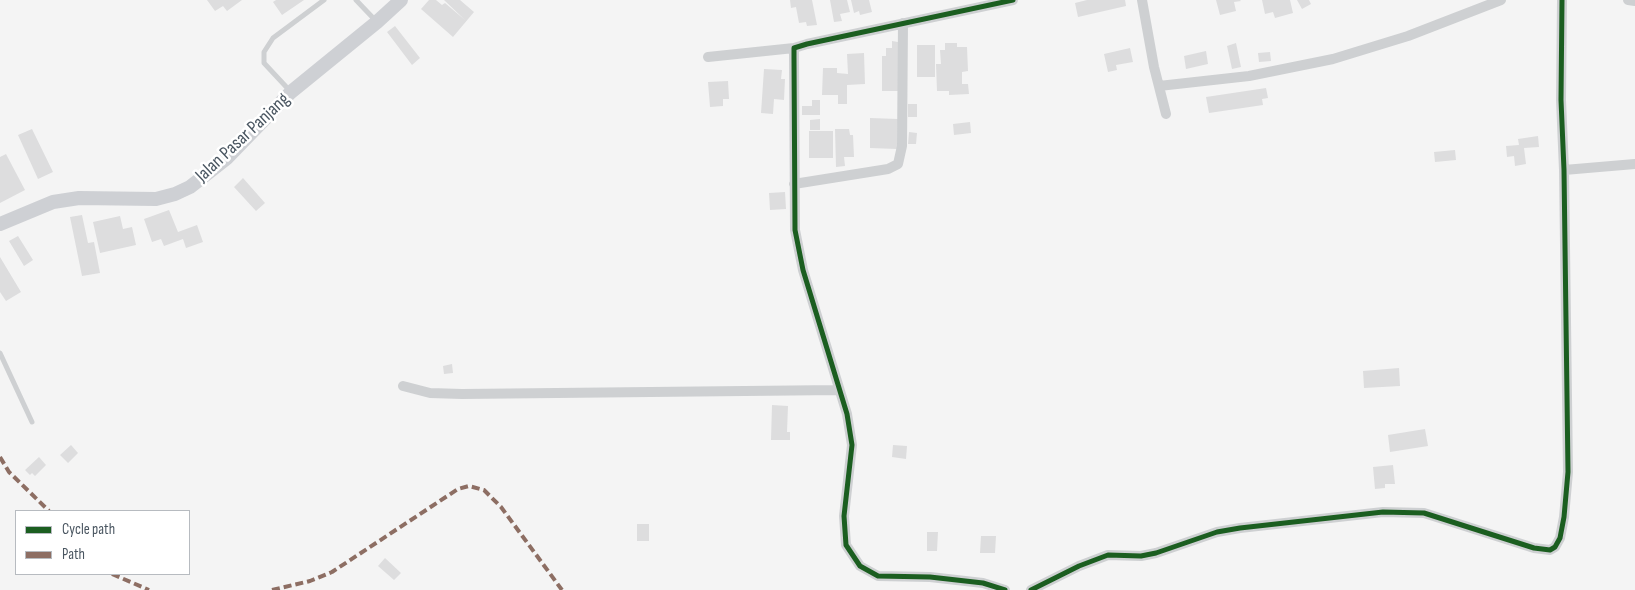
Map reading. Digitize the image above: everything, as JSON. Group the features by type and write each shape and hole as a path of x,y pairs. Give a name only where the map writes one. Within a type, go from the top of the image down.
{"main road":[{"name":"Jalan Pasar Panjang","path":"0,224 54,202 79,198 156,199 183,191 227,158 291,92 401,0"}],"street":[{"path":"708,57 794,48 903,22 1013,0"},
{"path":"1142,0 1166,114"},
{"path":"1159,86 1249,76 1333,59 1408,36 1501,0"},
{"path":"1031,590 1097,558 1156,553 1217,532 1240,528 1384,512 1424,513 1534,548 1550,550 1555,547 1560,538 1564,516 1568,472 1564,170 1561,100 1562,0"},
{"path":"1628,0 1635,1"},
{"path":"794,184 888,169 898,164 902,146 903,22"},
{"path":"794,48 795,230 802,270 847,414 852,444 844,532 846,545 860,566 878,576 930,577 983,583 1005,590"},
{"path":"1564,170 1635,164"},
{"path":"403,386 430,393 462,394 839,390"}],"lane":[{"path":"291,92 264,63 264,52 267,44 273,38 324,0"},
{"path":"356,0 377,22"},
{"path":"0,353 32,422"}],"building":[{"path":"207,0 242,0 227,11 223,6 215,11"},
{"path":"276,0 304,0 282,15 273,2"},
{"path":"429,0 436,0 442,5 445,3 465,20 444,0 460,0 474,12 453,37 421,9"},
{"path":"790,0 812,0 817,25 807,26 806,22 799,23 796,7 791,8"},
{"path":"830,0 847,0 850,12 840,14 842,21 834,22"},
{"path":"851,0 869,0 872,12 860,15 859,11 854,13"},
{"path":"1087,0 1125,0 1126,6 1078,17 1075,3"},
{"path":"1216,0 1241,1 1234,2 1236,11 1220,15"},
{"path":"1262,0 1290,0 1293,13 1275,18 1273,12 1265,14"},
{"path":"1297,0 1309,0 1311,4 1302,9"},
{"path":"395,26 420,58 412,65 387,32"},
{"path":"892,41 898,42 898,91 882,91 882,56 886,56 886,48 892,48"},
{"path":"945,43 957,43 957,47 967,47 968,71 962,72 962,84 968,84 969,94 949,95 949,91 937,91 936,64 941,64 940,50 945,50"},
{"path":"1236,43 1241,67 1232,69 1227,46"},
{"path":"917,45 935,45 935,77 917,77"},
{"path":"1130,48 1133,62 1116,65 1117,70 1108,72 1104,54"},
{"path":"1206,51 1208,64 1186,69 1184,56"},
{"path":"1270,52 1271,61 1259,62 1258,53"},
{"path":"864,53 865,84 847,85 847,104 838,104 838,95 822,95 823,68 837,68 837,73 848,74 847,54"},
{"path":"764,69 782,70 781,79 785,79 784,100 774,99 773,114 761,113"},
{"path":"728,81 729,99 723,99 723,106 710,107 708,82"},
{"path":"1266,88 1268,98 1262,99 1263,105 1209,113 1206,97"},
{"path":"812,100 820,100 820,115 802,115 802,106 812,106"},
{"path":"908,104 917,104 917,117 908,117"},
{"path":"870,118 898,119 897,149 870,148"},
{"path":"820,119 820,130 810,130 810,120"},
{"path":"970,122 971,133 954,135 953,124"},
{"path":"32,129 53,172 38,179 18,135"},
{"path":"835,129 849,129 850,135 853,135 854,157 844,157 845,166 836,167"},
{"path":"809,131 833,131 833,158 809,158"},
{"path":"909,132 917,133 916,144 908,144"},
{"path":"1538,136 1539,147 1524,148 1526,164 1515,166 1514,156 1507,157 1506,146 1519,145 1518,139"},
{"path":"1455,150 1456,160 1435,162 1434,152"},
{"path":"6,154 25,190 0,203 0,157"},
{"path":"243,178 265,203 256,211 234,187"},
{"path":"785,192 786,209 770,210 769,193"},
{"path":"169,210 178,232 197,225 203,242 186,248 183,239 164,246 161,239 152,242 144,219"},
{"path":"82,215 88,243 94,242 100,273 82,276 70,217"},
{"path":"120,216 123,229 132,227 136,245 100,253 93,222"},
{"path":"18,236 33,260 24,266 9,241"},
{"path":"0,257 21,292 6,301 0,292"},
{"path":"452,364 453,373 444,374 443,366"},
{"path":"1399,368 1400,386 1364,388 1363,371"},
{"path":"772,405 788,406 787,432 790,432 790,440 771,440"},
{"path":"1425,429 1428,446 1390,452 1388,435"},
{"path":"71,445 78,453 68,463 60,455"},
{"path":"893,445 907,446 906,459 892,457"},
{"path":"39,457 46,465 35,476 32,473 30,475 25,470"},
{"path":"1393,465 1395,484 1385,484 1385,488 1375,489 1373,467"},
{"path":"637,524 649,524 649,541 637,541"},
{"path":"927,532 938,532 937,551 927,551"},
{"path":"981,536 996,536 995,553 980,553"},
{"path":"385,558 401,573 394,580 378,566"}],"marked path":[{"path":"0,457 9,472 48,510"},
{"path":"272,590 310,581 332,572 458,489 469,486 484,490 501,507 562,590"},
{"path":"114,575 149,590"}],"cycle path":[{"path":"1005,590 983,583 930,577 878,576 860,566 846,545 844,516 852,445 847,414 803,270 795,230 794,48 1013,0"},
{"path":"1031,590 1079,566 1108,555 1141,556 1156,553 1217,532 1240,528 1383,512 1424,513 1534,548 1550,550 1555,547 1560,538 1564,517 1568,472 1564,170 1561,100 1562,0"}]}
